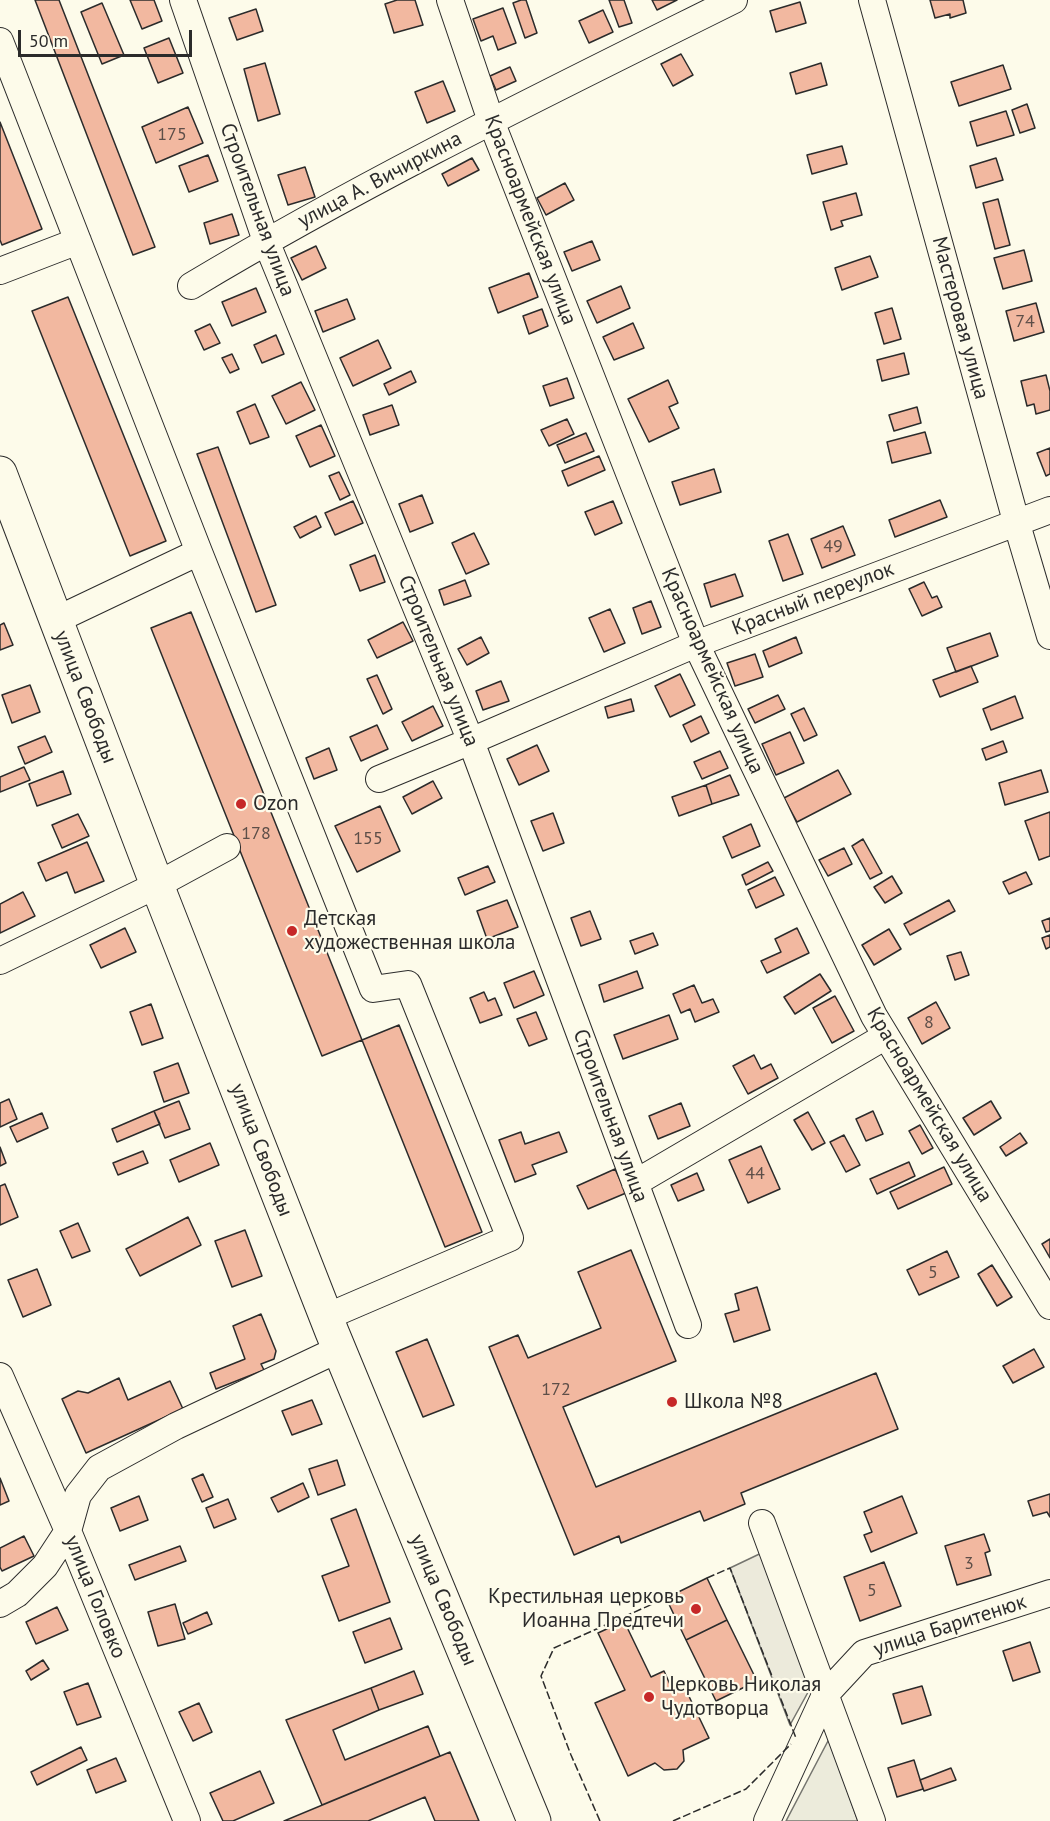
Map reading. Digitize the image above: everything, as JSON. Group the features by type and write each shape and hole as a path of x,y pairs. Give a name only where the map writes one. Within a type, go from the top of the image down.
{"main road":[{"name":"улица Свободы","path":"0,473 157,885 326,1317 534,1821"}],"street":[{"name":"Строительная улица","path":"183,0 266,241 471,741 688,1325"},
{"name":"Красноармейская улица","path":"450,0 491,121 696,644 874,1016 1050,1306"},
{"name":"улица А. Вичиркина","path":"191,286 266,241 491,121 734,0"},
{"name":"Мастеровая улица","path":"872,0 1050,636"},
{"path":"0,40 199,552 373,989 408,984 510,1238 326,1317"},
{"path":"0,271 78,241"},
{"name":"Красный переулок","path":"379,779 696,644 1050,510"},
{"path":"56,620 199,552"},
{"path":"0,961 157,885 226,847"},
{"path":"635,1183 886,1036"},
{"path":"0,1604 17,1594 45,1566 68,1531 78,1495 99,1468 176,1426 339,1349"},
{"name":"улица Головко","path":"0,1376 68,1531 187,1821"},
{"path":"762,1523 872,1821"},
{"name":"улица Баритенюк","path":"767,1821 825,1695 864,1653 1050,1593"}],"shaded area":[{"path":"772,1548 818,1674 790,1725 730,1568"},
{"path":"829,1739 858,1821 786,1821"}],"building":[{"path":"35,0 59,0 155,247 133,255"},
{"path":"130,0 154,0 162,21 142,29"},
{"path":"397,0 415,0 423,25 394,33 385,4"},
{"path":"526,0 537,33 525,38 513,3"},
{"path":"609,0 624,0 632,23 619,27"},
{"path":"652,0 677,0 657,10"},
{"path":"930,0 963,0 966,13 950,18 950,14 935,18"},
{"path":"800,2 806,23 776,32 770,11"},
{"path":"102,3 124,55 102,64 81,12"},
{"path":"503,8 516,43 498,50 493,36 481,41 473,19"},
{"path":"256,9 263,31 237,40 229,18"},
{"path":"603,10 613,32 589,43 579,21"},
{"path":"169,38 183,73 158,83 144,48"},
{"path":"681,54 693,75 673,86 661,64"},
{"path":"265,63 280,114 258,121 244,69"},
{"path":"821,63 827,85 796,94 790,73"},
{"path":"1003,65 1011,89 959,106 951,82"},
{"path":"510,67 516,81 496,90 490,76"},
{"path":"443,81 455,111 427,123 415,92"},
{"path":"1027,104 1035,128 1020,133 1012,110"},
{"path":"188,107 203,143 156,163 142,127"},
{"path":"1006,111 1014,135 977,146 970,122"},
{"path":"0,122 42,229 2,245 0,240"},
{"path":"842,146 847,164 812,174 807,155"},
{"path":"208,155 218,181 189,192 179,166"},
{"path":"472,158 479,170 448,186 442,174"},
{"path":"996,158 1003,180 976,188 970,166"},
{"path":"305,167 315,197 288,205 278,175"},
{"path":"565,183 574,200 546,215 537,198"},
{"path":"856,193 862,215 841,221 843,226 831,230 823,202"},
{"path":"998,199 1010,245 995,249 983,203"},
{"path":"232,214 239,235 210,244 204,223"},
{"path":"592,241 600,260 572,271 564,252"},
{"path":"316,246 326,268 302,280 291,258"},
{"path":"1024,250 1032,281 1003,289 994,258"},
{"path":"870,256 878,277 842,290 835,268"},
{"path":"529,273 538,297 498,313 489,288"},
{"path":"621,286 630,308 597,323 587,301"},
{"path":"256,288 266,312 232,326 222,302"},
{"path":"68,297 166,541 130,556 32,311"},
{"path":"347,299 355,319 323,332 315,311"},
{"path":"1036,303 1044,332 1014,341 1006,311"},
{"path":"892,308 901,339 884,344 875,313"},
{"path":"542,309 548,326 529,334 523,316"},
{"path":"633,323 644,348 614,360 603,337"},
{"path":"210,324 220,343 204,350 195,331"},
{"path":"276,335 284,354 262,363 254,345"},
{"path":"378,340 391,368 353,386 340,358"},
{"path":"904,353 909,374 882,381 877,360"},
{"path":"232,354 239,369 230,373 222,358"},
{"path":"411,371 416,382 389,395 384,384"},
{"path":"1046,375 1050,391 1050,410 1036,414 1034,404 1027,406 1021,381"},
{"path":"567,378 574,398 550,406 543,386"},
{"path":"668,380 678,403 669,407 679,428 649,442 628,399"},
{"path":"301,382 315,410 286,424 272,396"},
{"path":"255,404 269,437 250,444 237,412"},
{"path":"392,405 399,425 370,435 363,415"},
{"path":"917,407 921,423 894,431 889,415"},
{"path":"567,419 574,434 549,446 541,430"},
{"path":"321,425 335,456 310,467 296,436"},
{"path":"925,432 931,453 892,463 887,442"},
{"path":"586,433 594,451 565,463 557,445"},
{"path":"218,447 276,605 256,612 197,454"},
{"path":"1050,448 1050,474 1046,476 1037,453"},
{"path":"599,456 605,470 568,486 562,471"},
{"path":"714,469 721,492 680,505 672,482"},
{"path":"339,472 350,495 340,500 329,476"},
{"path":"422,495 433,523 410,532 399,504"},
{"path":"940,500 947,517 895,537 889,520"},
{"path":"353,501 363,523 335,535 325,513"},
{"path":"613,501 622,523 595,535 585,512"},
{"path":"316,516 321,527 300,538 294,527"},
{"path":"843,526 855,555 822,568 811,539"},
{"path":"474,533 489,564 466,574 452,543"},
{"path":"788,534 803,574 783,581 769,541"},
{"path":"375,555 385,582 360,591 350,565"},
{"path":"735,574 743,596 711,607 704,584"},
{"path":"465,580 471,596 444,605 439,590"},
{"path":"924,582 932,598 937,596 942,607 922,616 909,589"},
{"path":"651,601 661,627 642,634 633,608"},
{"path":"610,609 625,643 604,652 589,618"},
{"path":"191,612 362,1040 322,1056 151,628"},
{"path":"403,622 413,641 377,658 368,640"},
{"path":"4,623 13,645 0,650 0,625"},
{"path":"990,633 998,656 956,672 947,648"},
{"path":"481,637 489,653 467,665 458,649"},
{"path":"796,637 802,653 769,667 763,651"},
{"path":"755,654 763,677 735,686 727,663"},
{"path":"971,666 978,682 940,697 933,680"},
{"path":"680,674 695,705 670,717 655,686"},
{"path":"377,675 392,709 383,714 367,679"},
{"path":"501,681 509,701 483,710 476,691"},
{"path":"30,685 40,712 12,723 2,695"},
{"path":"778,695 785,709 755,723 748,709"},
{"path":"1015,696 1023,718 991,730 983,709"},
{"path":"631,699 634,711 608,718 605,707"},
{"path":"433,706 443,726 412,741 402,722"},
{"path":"804,708 817,735 804,741 791,714"},
{"path":"701,716 709,733 691,742 683,725"},
{"path":"377,725 388,749 361,761 350,737"},
{"path":"790,732 804,763 776,775 762,744"},
{"path":"45,736 52,752 25,764 18,747"},
{"path":"1003,741 1007,752 986,760 982,749"},
{"path":"537,745 549,771 519,785 507,759"},
{"path":"329,748 337,770 314,779 306,758"},
{"path":"720,751 728,768 702,779 694,762"},
{"path":"24,767 30,780 0,792 0,777"},
{"path":"838,770 851,794 797,822 784,798"},
{"path":"1041,770 1048,792 1005,805 999,783"},
{"path":"63,771 71,794 37,806 29,784"},
{"path":"730,775 739,795 712,804 706,785"},
{"path":"433,781 442,798 412,814 403,797"},
{"path":"706,785 712,804 679,816 672,797"},
{"path":"380,806 400,851 357,872 335,826"},
{"path":"1050,812 1050,856 1039,860 1025,821"},
{"path":"553,813 564,843 543,851 531,821"},
{"path":"78,814 89,836 62,848 52,825"},
{"path":"751,824 760,846 732,858 723,837"},
{"path":"863,839 882,873 870,879 852,846"},
{"path":"87,842 104,881 75,893 67,872 46,881 38,863"},
{"path":"844,848 852,864 828,876 819,860"},
{"path":"768,862 773,871 746,885 742,875"},
{"path":"488,866 495,882 465,895 458,878"},
{"path":"1026,872 1032,884 1009,894 1003,882"},
{"path":"892,876 902,893 885,903 874,887"},
{"path":"775,877 784,895 756,908 748,890"},
{"path":"23,892 35,916 0,933 0,904"},
{"path":"507,900 518,927 487,939 477,911"},
{"path":"949,900 955,911 910,935 904,924"},
{"path":"590,911 601,939 581,946 571,918"},
{"path":"1050,918 1050,931 1046,932 1042,921"},
{"path":"125,928 136,952 101,968 90,945"},
{"path":"797,928 809,953 767,973 761,961 781,952 775,939"},
{"path":"889,929 901,949 874,965 862,945"},
{"path":"653,933 658,945 635,954 630,941"},
{"path":"1050,935 1050,947 1046,949 1042,938"},
{"path":"961,952 969,975 955,980 947,956"},
{"path":"534,971 544,995 514,1008 504,983"},
{"path":"637,971 643,988 604,1002 599,985"},
{"path":"820,974 831,991 795,1014 784,997"},
{"path":"694,985 702,1003 713,999 719,1012 695,1022 690,1009 681,1013 673,994"},
{"path":"484,992 488,1001 495,998 502,1015 480,1023 470,998"},
{"path":"835,996 854,1031 832,1043 813,1008"},
{"path":"936,1002 950,1028 922,1044 908,1018"},
{"path":"151,1004 163,1038 142,1045 130,1012"},
{"path":"536,1012 547,1039 529,1046 517,1019"},
{"path":"669,1015 678,1039 623,1059 614,1035"},
{"path":"399,1025 482,1232 445,1247 362,1040"},
{"path":"754,1055 761,1069 771,1064 778,1078 748,1094 733,1066"},
{"path":"178,1063 189,1093 164,1102 154,1072"},
{"path":"9,1099 17,1119 0,1127 0,1103"},
{"path":"179,1101 190,1129 165,1138 154,1111"},
{"path":"991,1101 1001,1118 974,1135 963,1118"},
{"path":"681,1103 690,1126 658,1139 649,1116"},
{"path":"154,1111 160,1124 117,1142 112,1129"},
{"path":"873,1111 883,1134 866,1141 856,1119"},
{"path":"808,1112 825,1143 812,1150 794,1120"},
{"path":"42,1113 48,1128 17,1142 10,1127"},
{"path":"920,1125 933,1148 922,1154 909,1131"},
{"path":"521,1132 525,1144 559,1132 567,1152 532,1165 536,1174 515,1182 499,1140"},
{"path":"1020,1133 1027,1143 1006,1156 1000,1147"},
{"path":"844,1135 860,1165 846,1172 830,1142"},
{"path":"210,1143 219,1165 179,1182 170,1160"},
{"path":"761,1146 780,1189 748,1203 729,1160"},
{"path":"0,1147 6,1163 0,1166"},
{"path":"143,1151 148,1163 118,1175 113,1163"},
{"path":"909,1162 915,1176 877,1194 870,1179"},
{"path":"944,1167 952,1184 898,1209 890,1192"},
{"path":"615,1169 626,1193 588,1209 577,1186"},
{"path":"697,1173 704,1190 678,1201 671,1185"},
{"path":"5,1184 18,1217 0,1225 0,1186"},
{"path":"188,1217 201,1245 140,1276 126,1249"},
{"path":"78,1223 90,1251 72,1258 60,1231"},
{"path":"245,1230 262,1276 232,1287 215,1241"},
{"path":"1050,1239 1050,1258 1042,1244"},
{"path":"631,1250 676,1361 563,1407 596,1487 876,1373 898,1429 741,1493 745,1504 704,1521 700,1511 621,1543 619,1536 574,1555 489,1347 518,1335 528,1358 601,1328 578,1272"},
{"path":"947,1251 959,1277 919,1295 907,1270"},
{"path":"992,1265 1012,1297 997,1306 978,1274"},
{"path":"37,1269 51,1305 23,1317 8,1280"},
{"path":"757,1287 770,1330 734,1342 725,1314 739,1310 735,1294"},
{"path":"261,1314 276,1351 274,1359 261,1364 264,1370 216,1389 210,1373 245,1359 233,1326"},
{"path":"427,1339 454,1405 423,1417 396,1352"},
{"path":"1034,1349 1044,1367 1013,1383 1003,1366"},
{"path":"119,1378 128,1400 170,1381 183,1409 86,1453 62,1399 78,1391 88,1393"},
{"path":"312,1400 322,1424 292,1435 282,1411"},
{"path":"337,1460 345,1485 318,1495 309,1469"},
{"path":"203,1474 213,1497 202,1502 192,1479"},
{"path":"0,1478 9,1501 0,1505"},
{"path":"303,1483 309,1497 278,1512 271,1498"},
{"path":"1050,1494 1050,1517 1047,1512 1033,1516 1028,1501"},
{"path":"139,1496 148,1520 120,1531 111,1508"},
{"path":"902,1496 917,1533 871,1552 864,1535 872,1532 864,1512"},
{"path":"228,1499 236,1519 214,1528 206,1508"},
{"path":"356,1509 390,1602 339,1621 322,1576 349,1566 331,1519"},
{"path":"984,1534 990,1551 985,1553 991,1575 957,1585 945,1546"},
{"path":"24,1536 34,1556 2,1571 0,1548"},
{"path":"180,1546 186,1561 135,1580 129,1565"},
{"path":"884,1562 901,1606 860,1621 844,1577"},
{"name":"Крестильная церковь Иоанна Предтечи","path":"707,1578 727,1620 686,1640 666,1598"},
{"path":"175,1604 185,1639 158,1646 148,1612"},
{"path":"57,1607 68,1630 36,1644 26,1622"},
{"path":"207,1612 212,1624 188,1634 183,1623"},
{"path":"390,1618 402,1649 365,1663 353,1632"},
{"path":"727,1620 757,1681 716,1701 686,1640"},
{"name":"Церковь Николая Чудотворца","path":"624,1621 651,1677 664,1671 673,1691 684,1686 709,1738 683,1750 684,1761 677,1769 664,1770 655,1763 628,1776 595,1703 625,1690 598,1633"},
{"path":"1030,1642 1040,1672 1013,1681 1003,1651"},
{"path":"43,1660 49,1669 31,1680 26,1671"},
{"path":"414,1671 423,1694 379,1710 371,1688"},
{"path":"88,1683 101,1717 77,1725 64,1692"},
{"path":"922,1686 931,1715 902,1724 893,1694"},
{"path":"371,1688 379,1710 333,1730 345,1760 428,1726 440,1756 322,1805 286,1720"},
{"path":"199,1703 212,1732 193,1741 179,1712"},
{"path":"81,1747 87,1760 37,1785 31,1772"},
{"path":"450,1752 479,1821 435,1821 425,1797 368,1821 284,1821"},
{"path":"116,1758 126,1781 96,1793 87,1770"},
{"path":"914,1760 923,1789 897,1797 888,1768"},
{"path":"951,1768 956,1780 924,1791 920,1780"},
{"path":"260,1771 274,1803 233,1821 223,1821 210,1793"}],"fence":[{"path":"707,1578 730,1568 796,1738"},
{"path":"600,1821 571,1755 541,1676 554,1648 666,1598"},
{"path":"673,1821 746,1789 791,1744"}],"place":[{"name":"Ozon","path":"241,804"},
{"name":"Детская художественная школа","path":"292,931"},
{"name":"Школа №8","path":"672,1402"},
{"name":"Крестильная церковь Иоанна Предтечи","path":"696,1609"},
{"name":"Церковь Николая Чудотворца","path":"649,1697"}]}
